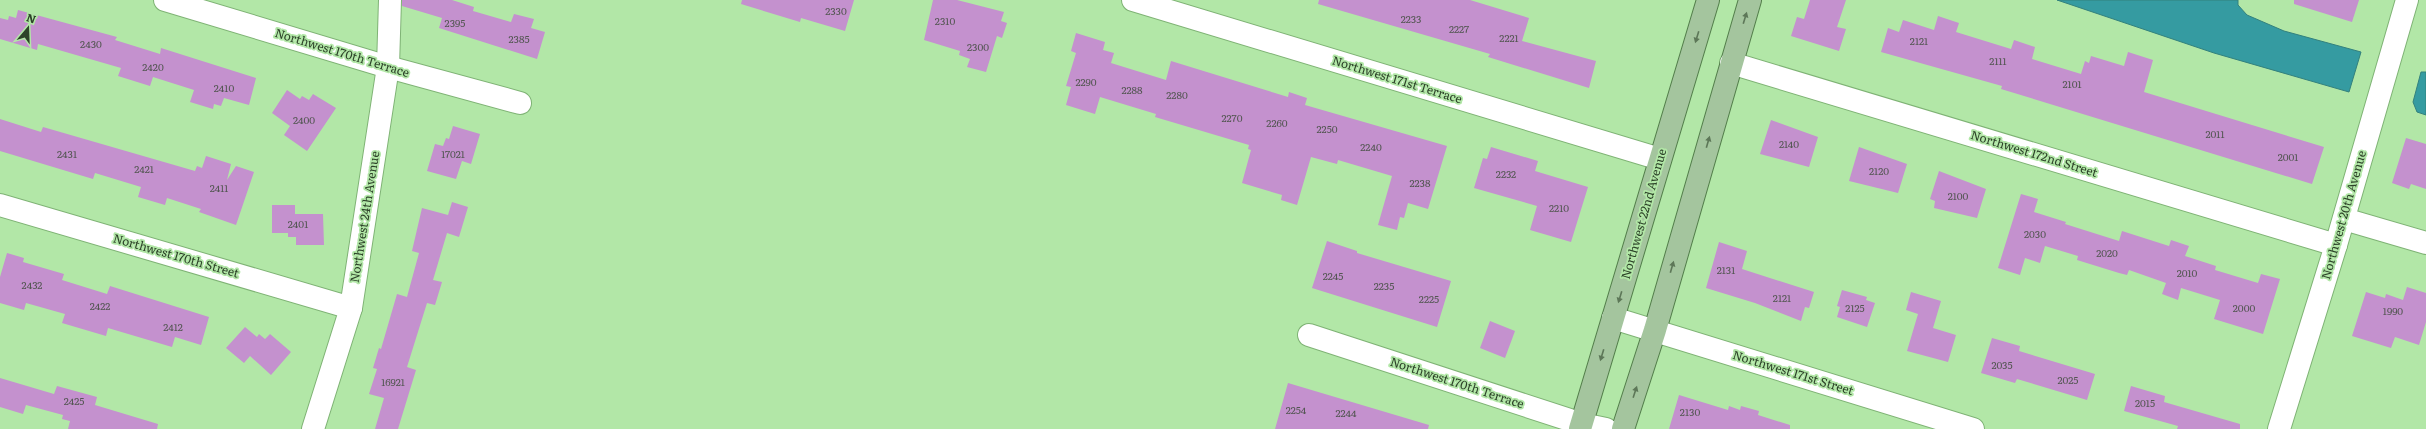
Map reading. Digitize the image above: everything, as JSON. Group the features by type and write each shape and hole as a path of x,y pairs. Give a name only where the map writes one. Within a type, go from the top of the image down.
{"main road":[{"name":"Northwest 22nd Avenue","path":"1581,426 1708,0"},
{"path":"1623,429 1655,330 1750,0"}],"street":[{"name":"Northwest 170th Terrace","path":"165,0 388,67 520,104"},
{"name":"Northwest 24th Avenue","path":"313,429 351,308 388,67 390,0"},
{"name":"Northwest 171st Terrace","path":"1134,0 1660,160"},
{"name":"Northwest 20th Avenue","path":"2279,429 2344,219 2407,0"},
{"name":"Northwest 172nd Street","path":"1731,63 2336,245"},
{"name":"Northwest 170th Street","path":"0,204 351,308"},
{"path":"2344,219 2426,243"},
{"name":"Northwest 171st Street","path":"1613,318 1973,429"},
{"name":"Northwest 170th Terrace","path":"1308,335 1581,426 1606,429"}],"water":[{"path":"2057,0 2238,0 2238,5 2247,15 2284,31 2361,52 2349,92 2214,53"},
{"path":"2421,72 2426,72 2426,115 2417,112 2413,102"}],"building":[{"path":"402,0 452,0 474,7 473,11 511,22 514,14 534,19 531,28 545,32 537,59 439,28 442,18 402,6"},
{"path":"742,0 854,0 845,31 801,18 800,22 741,4"},
{"path":"933,0 957,0 1004,12 1001,21 1007,23 1002,38 997,36 986,72 967,67 970,59 959,55 960,51 924,40"},
{"path":"1319,0 1470,0 1529,18 1522,41 1596,61 1589,88 1488,57 1490,54 1318,4"},
{"path":"1810,0 1846,0 1837,27 1846,29 1839,51 1791,36 1797,17 1804,19"},
{"path":"2294,0 2359,0 2352,22 2294,4"},
{"path":"18,10 117,37 115,40 160,54 161,48 256,78 249,105 224,98 221,106 214,104 213,109 190,102 194,90 153,77 150,86 118,76 121,68 38,44 37,50 0,39 0,18 8,20 9,16 16,18"},
{"path":"1938,16 1959,23 1956,32 2011,49 2014,40 2035,47 2032,59 2081,74 2085,61 2089,63 2091,56 2124,66 2128,52 2153,60 2144,92 2324,147 2312,184 2001,89 2002,86 1881,52 1888,28 1899,32 1903,20 1934,30"},
{"path":"1076,33 1105,42 1103,50 1114,53 1111,63 1166,80 1171,61 1288,97 1289,92 1307,98 1305,105 1447,146 1428,209 1408,203 1404,218 1400,217 1397,230 1378,225 1392,176 1338,160 1337,164 1311,157 1297,205 1281,200 1282,195 1242,183 1251,150 1248,149 1249,145 1155,117 1156,114 1100,97 1095,114 1066,105 1071,87 1066,86 1076,53 1071,51"},
{"path":"287,90 300,99 302,96 309,100 313,94 336,108 307,151 284,135 290,126 272,113"},
{"path":"0,119 41,132 43,127 195,171 197,166 202,168 206,156 231,164 227,180 236,166 254,172 236,225 199,212 201,209 167,198 165,205 138,197 141,187 95,173 93,179 0,151"},
{"path":"1771,120 1818,137 1809,167 1760,154"},
{"path":"453,126 480,134 471,164 462,161 456,179 427,171 435,144 443,146 446,138 449,139"},
{"path":"2406,138 2426,144 2426,189 2411,184 2409,189 2392,183"},
{"path":"1491,147 1538,161 1535,171 1588,187 1571,242 1530,230 1537,206 1474,188 1483,158 1487,159"},
{"path":"1859,147 1907,164 1898,193 1849,181"},
{"path":"1939,171 1986,189 1977,218 1934,208 1935,201 1930,199"},
{"path":"2021,194 2038,199 2034,212 2066,222 2065,224 2119,241 2122,231 2169,246 2171,240 2189,246 2185,256 2216,266 2215,270 2258,283 2261,274 2280,279 2263,334 2214,319 2220,300 2181,288 2178,300 2162,294 2166,283 2129,270 2127,275 2119,273 2077,260 2078,256 2045,246 2040,263 2025,258 2020,275 1998,268"},
{"path":"452,202 468,207 459,237 447,233 433,280 442,282 435,305 427,303 407,367 416,370 398,429 375,429 384,398 369,394 377,369 373,368 379,348 381,349 397,294 407,297 419,253 412,251 422,208 448,215"},
{"path":"272,205 295,205 295,214 323,214 324,245 296,245 296,237 288,237 288,233 272,233"},
{"path":"1327,241 1357,251 1357,253 1451,281 1437,327 1312,288"},
{"path":"1719,242 1747,251 1742,269 1814,292 1809,308 1805,307 1801,321 1755,303 1706,288"},
{"path":"7,253 24,258 23,262 64,274 62,280 107,294 110,286 209,317 201,345 175,337 172,347 108,328 106,336 62,323 65,314 26,303 24,310 0,303 0,277"},
{"path":"2407,287 2426,293 2426,322 2419,345 2395,337 2391,348 2352,336 2366,292 2385,298 2386,294 2403,300"},
{"path":"1842,290 1867,297 1866,300 1875,303 1867,327 1837,317 1840,307 1837,306"},
{"path":"1911,292 1941,301 1933,328 1956,335 1948,362 1907,351 1918,314 1906,310"},
{"path":"1490,321 1515,331 1505,358 1480,348"},
{"path":"245,327 257,337 259,334 265,339 270,334 291,352 271,375 250,356 244,363 226,348"},
{"path":"1992,338 2020,346 2019,351 2095,374 2087,400 2017,379 2015,383 1981,373"},
{"path":"0,378 54,394 57,386 97,397 95,405 158,424 157,429 68,429 70,421 62,419 63,415 26,405 23,414 0,407"},
{"path":"1288,383 1429,425 1428,429 1275,429"},
{"path":"2131,386 2165,396 2164,402 2240,424 2240,429 2177,429 2178,426 2124,411"},
{"path":"1679,395 1728,410 1729,406 1740,410 1741,406 1759,411 1758,415 1790,425 1790,429 1669,429"}]}
